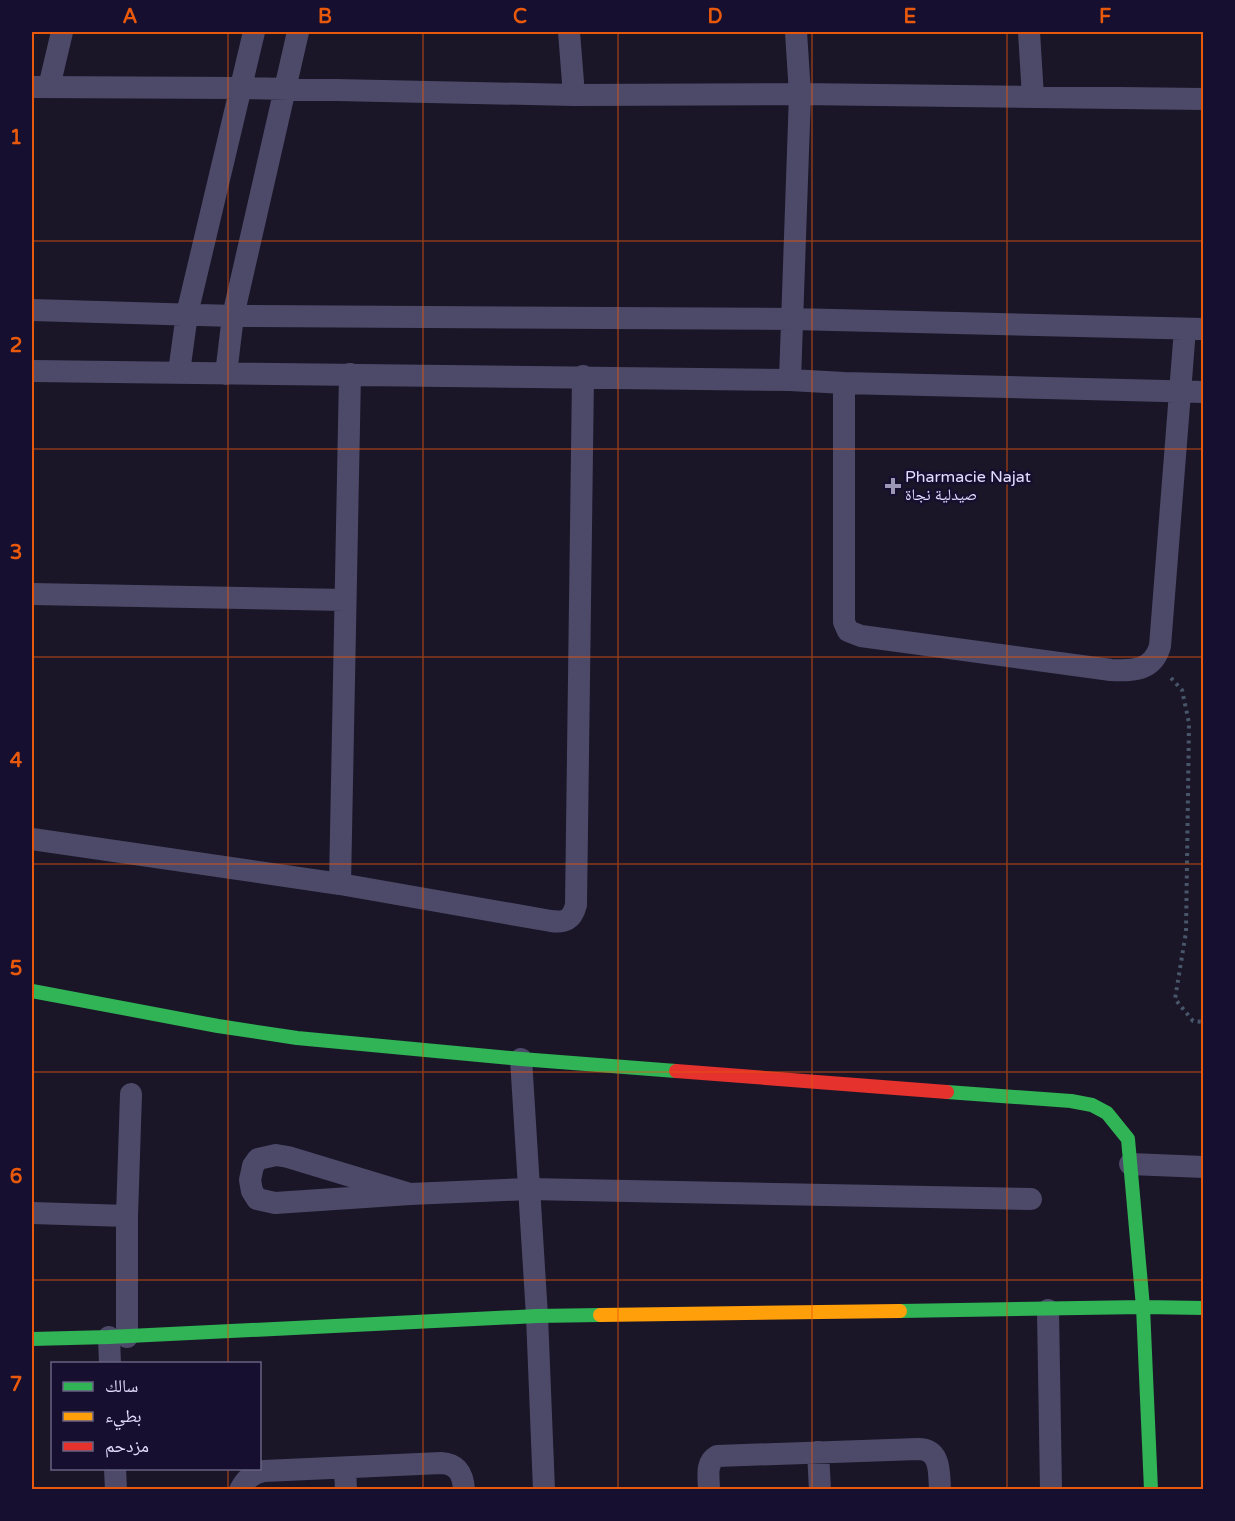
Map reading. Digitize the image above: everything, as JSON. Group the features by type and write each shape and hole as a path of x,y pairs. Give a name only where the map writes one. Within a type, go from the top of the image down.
{"street":[{"path":"62,32 40,87 241,88 574,95 800,94 1203,99"},
{"path":"179,372 187,314 254,32"},
{"path":"226,374 233,316 298,32"},
{"path":"569,32 574,95"},
{"path":"790,380 800,94 796,32"},
{"path":"1029,32 1033,97"},
{"path":"32,310 233,316 793,319 1194,329 1179,392 1160,646 1154,659 1140,670 1111,670 861,636 848,631 844,622 844,383"},
{"path":"32,371 583,376 1203,392"},
{"path":"340,884 351,374"},
{"path":"32,839 340,884 550,921 564,922 570,918 576,905 583,376"},
{"path":"32,594 345,600"},
{"path":"32,991 218,1026 297,1038 521,1059 1079,1101 1100,1107 1117,1120 1128,1139 1143,1307 1150,1490"},
{"path":"521,1059 537,1316 544,1490"},
{"path":"111,1362 118,1337 128,1216 131,1094"},
{"path":"410,1194 302,1160 276,1155 258,1159 253,1166 250,1180 252,1191 257,1198 265,1202 287,1203 410,1194 529,1189 1030,1199"},
{"path":"1130,1164 1203,1167"},
{"path":"32,1213 128,1216"},
{"path":"32,1340 537,1316 1203,1308"},
{"path":"1048,1310 1051,1490"},
{"path":"709,1490 709,1464 712,1458 717,1456 924,1449 935,1456 938,1462 940,1490"},
{"path":"818,1452 820,1490"},
{"path":"240,1490 245,1480 253,1474 264,1471 345,1479 448,1463 460,1471 464,1490"},
{"path":"115,1470 116,1490"}],"path":[{"path":"1154,659 1182,690 1189,723 1186,932 1175,999 1193,1021 1203,1022"}],"traffic: fast":[{"path":"32,991 218,1026 297,1038 676,1071"},
{"path":"947,1092 1071,1101 1092,1105 1107,1113 1128,1139 1143,1307 1151,1490"},
{"path":"900,1311 1204,1308"},
{"path":"32,1339 600,1315"}],"traffic: slow":[{"path":"600,1315 900,1311"}],"traffic: jam":[{"path":"676,1071 947,1092"}],"place":[{"name":"Pharmacie Najat صيدلية نجاة","path":"893,486"}]}
